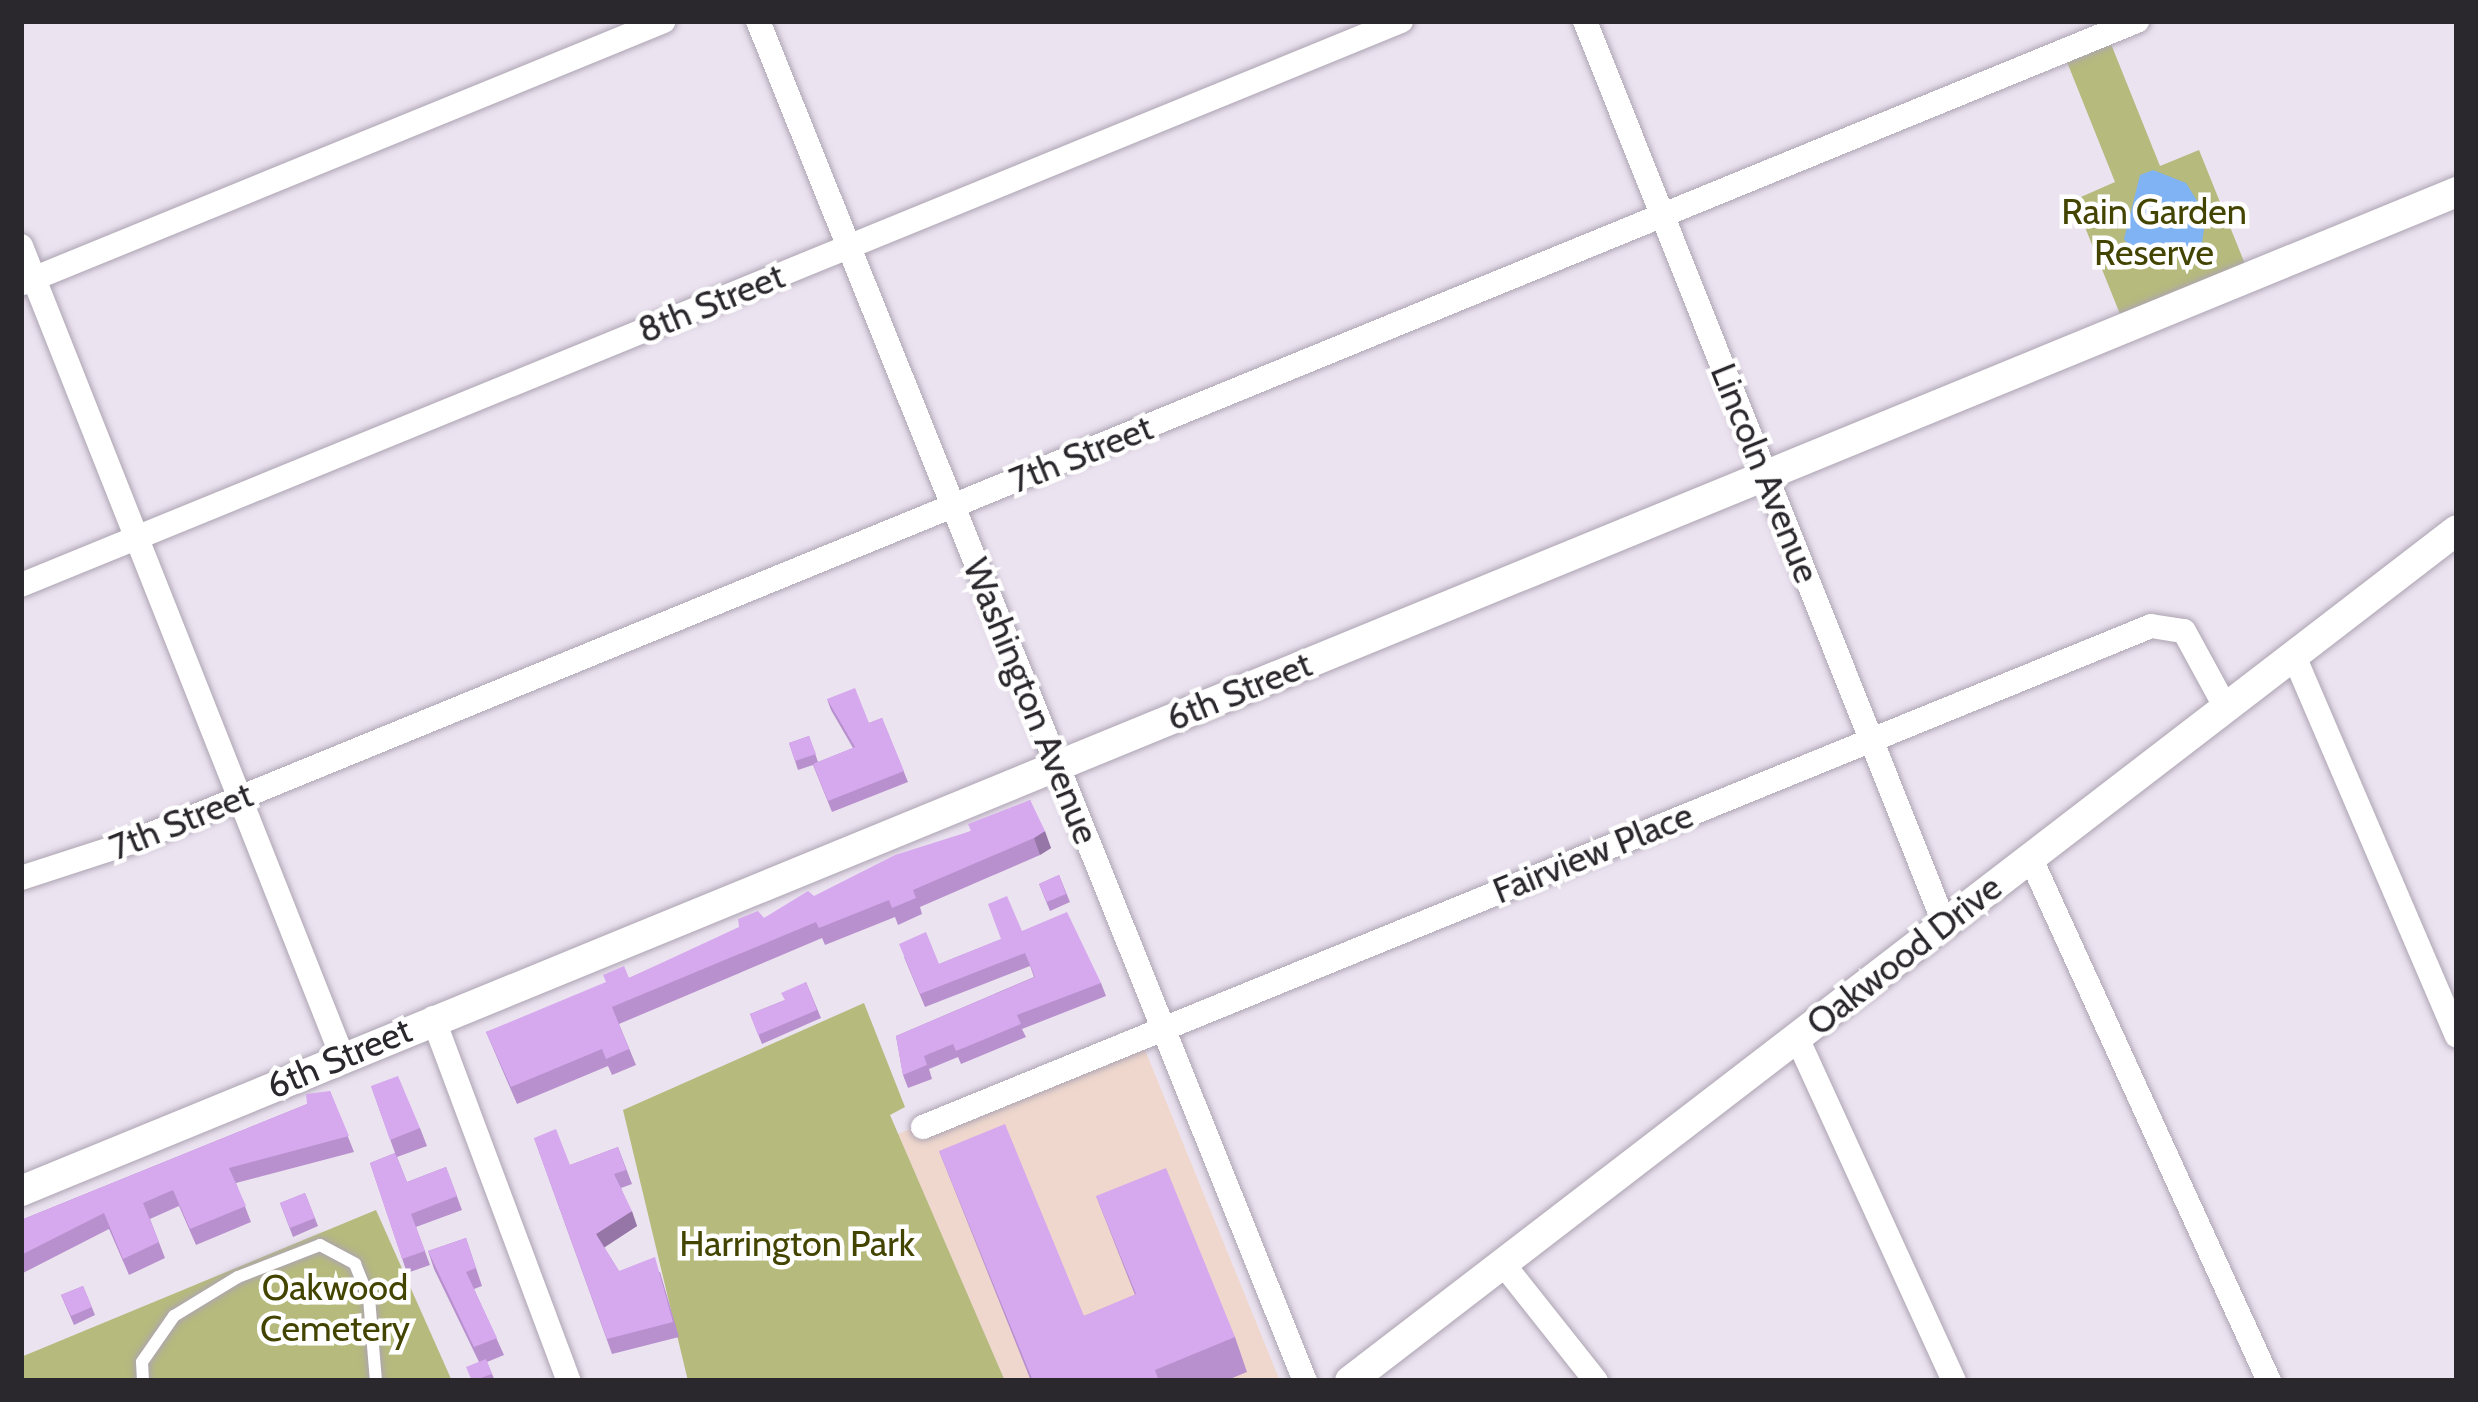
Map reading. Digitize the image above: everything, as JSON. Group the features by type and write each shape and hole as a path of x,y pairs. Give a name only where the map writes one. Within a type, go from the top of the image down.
{"street":[{"path":"27,281 664,21"},
{"name":"Washington Avenue","path":"758,21 1304,1381"},
{"name":"8th Street","path":"21,585 139,532 1401,21"},
{"name":"Lincoln Avenue","path":"1585,21 1945,925"},
{"name":"7th Street","path":"21,878 243,797 2137,21"},
{"name":"6th Street","path":"21,1191 2457,192"},
{"path":"21,246 27,281 139,532 342,1056"},
{"name":"Oakwood Drive","path":"1350,1381 2457,530"},
{"name":"Fairview Place","path":"923,1127 2151,626 2184,631 2226,708"},
{"path":"2294,656 2457,1036"},
{"path":"2030,856 2269,1381"},
{"path":"434,1018 569,1381"},
{"path":"1797,1038 1954,1381"},
{"path":"1504,1265 1596,1381"}],"lane":[{"path":"143,1381 142,1362 175,1316 238,1277 320,1245 356,1264 369,1298 376,1381"}],"shaded area":[{"path":"1141,1040 1280,1381 1005,1381 898,1134"}],"green space":[{"name":"Rain Garden Reserve","path":"2111,44 2160,166 2199,150 2245,264 2120,314 2074,200 2115,182 2067,62"},
{"name":"Harrington Park","path":"864,1003 905,1107 890,1115 1005,1381 688,1381 623,1110"},
{"name":"Oakwood Cemetery","path":"376,1210 452,1381 21,1381 21,1357"}],"water":[{"path":"2153,170 2186,183 2206,215 2202,243 2165,264 2140,261 2124,239 2140,175"}],"building":[{"path":"855,688 869,723 882,718 904,771 828,801 813,764 855,747 827,699"},
{"path":"809,736 816,754 795,761 789,743"},
{"path":"1030,800 1045,831 1034,838 913,890 916,898 892,908 889,900 819,928 816,922 612,1007 629,1049 606,1059 602,1049 511,1087 486,1032 606,982 603,975 624,966 629,978 739,927 738,919 758,911 764,918 808,891 814,896 895,855 971,831 968,824"},
{"path":"1059,875 1066,894 1047,902 1039,884"},
{"path":"1007,896 1022,931 1067,912 1101,983 1017,1015 1021,1024 956,1051 953,1044 924,1056 927,1065 903,1075 896,1036 1035,977 1025,953 920,994 899,944 926,932 939,964 1001,939 988,904"},
{"path":"806,982 817,1010 758,1035 750,1014 785,1000 781,993"},
{"path":"398,1076 420,1128 390,1140 371,1086"},
{"path":"330,1091 349,1136 229,1168 246,1206 190,1229 173,1190 143,1203 159,1242 123,1259 104,1213 21,1255 21,1220 307,1104 306,1094"},
{"path":"1005,1124 1084,1316 1136,1294 1096,1196 1166,1168 1235,1337 1155,1370 1159,1381 1033,1381 939,1151"},
{"path":"556,1129 570,1165 618,1147 626,1170 614,1174 632,1211 596,1234 619,1271 655,1257 673,1322 607,1339 534,1138"},
{"path":"395,1153 407,1182 446,1167 457,1196 411,1214 425,1251 402,1259 370,1163"},
{"path":"305,1193 315,1218 290,1228 280,1203"},
{"path":"466,1238 476,1268 466,1272 497,1338 474,1347 428,1251"},
{"path":"83,1286 92,1307 71,1316 61,1295"},
{"path":"486,1359 492,1374 472,1381 466,1367"}]}
